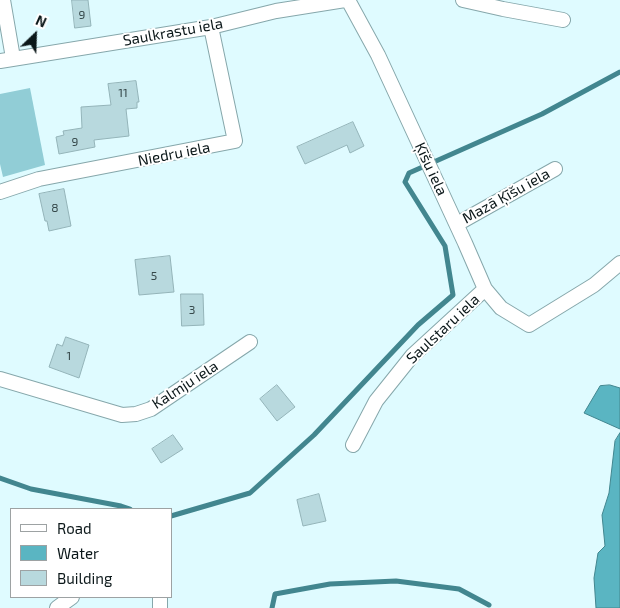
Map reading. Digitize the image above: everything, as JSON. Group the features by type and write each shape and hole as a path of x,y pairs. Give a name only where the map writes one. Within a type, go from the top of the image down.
{"street":[{"path":"4,0 6,59"},
{"name":"Saulkrastu iela","path":"6,59 211,27 276,11 346,0"},
{"name":"Ķīšu iela","path":"346,0 378,55 457,224 485,289 501,308 529,325 594,286 620,263"},
{"path":"463,0 563,20"},
{"name":"Niedru iela","path":"0,192 39,180 235,141 211,27"},
{"name":"Mazā Ķīšu iela","path":"457,224 555,169"},
{"name":"Saulstaru iela","path":"353,445 376,401 412,356 485,289"},
{"name":"Kalmju iela","path":"0,380 122,415 136,414 150,409 250,342"},
{"path":"57,608 71,598"}],"shaded area":[{"path":"30,88 45,165 3,177 0,164 0,94"}],"water":[{"path":"610,385 620,388 620,429 584,413 600,386"},
{"path":"620,433 620,608 596,608 594,578 598,553 605,546 602,515 609,493 615,441"}],"building":[{"path":"72,0 88,0 91,26 75,28"},
{"path":"136,81 139,102 137,102 137,108 126,109 129,136 94,140 95,147 59,154 56,137 64,135 63,131 82,128 81,107 111,105 108,84"},
{"path":"353,122 364,146 350,153 347,145 305,164 297,147"},
{"path":"64,189 71,226 49,231 39,194"},
{"path":"170,256 174,292 139,295 135,260"},
{"path":"181,294 203,294 204,325 182,326"},
{"path":"66,337 89,345 79,378 49,367 57,344 62,346"},
{"path":"277,385 295,407 277,421 260,399"},
{"path":"173,435 183,449 161,463 152,449"},
{"path":"319,494 326,521 303,526 297,500"}],"waterway":[{"path":"172,516 250,493 314,435 418,325 453,295 445,246 405,182 409,173 542,114 620,72"},
{"path":"0,478 31,489 127,508"},
{"path":"272,608 275,594 330,584 396,581 459,589 489,605"}]}
